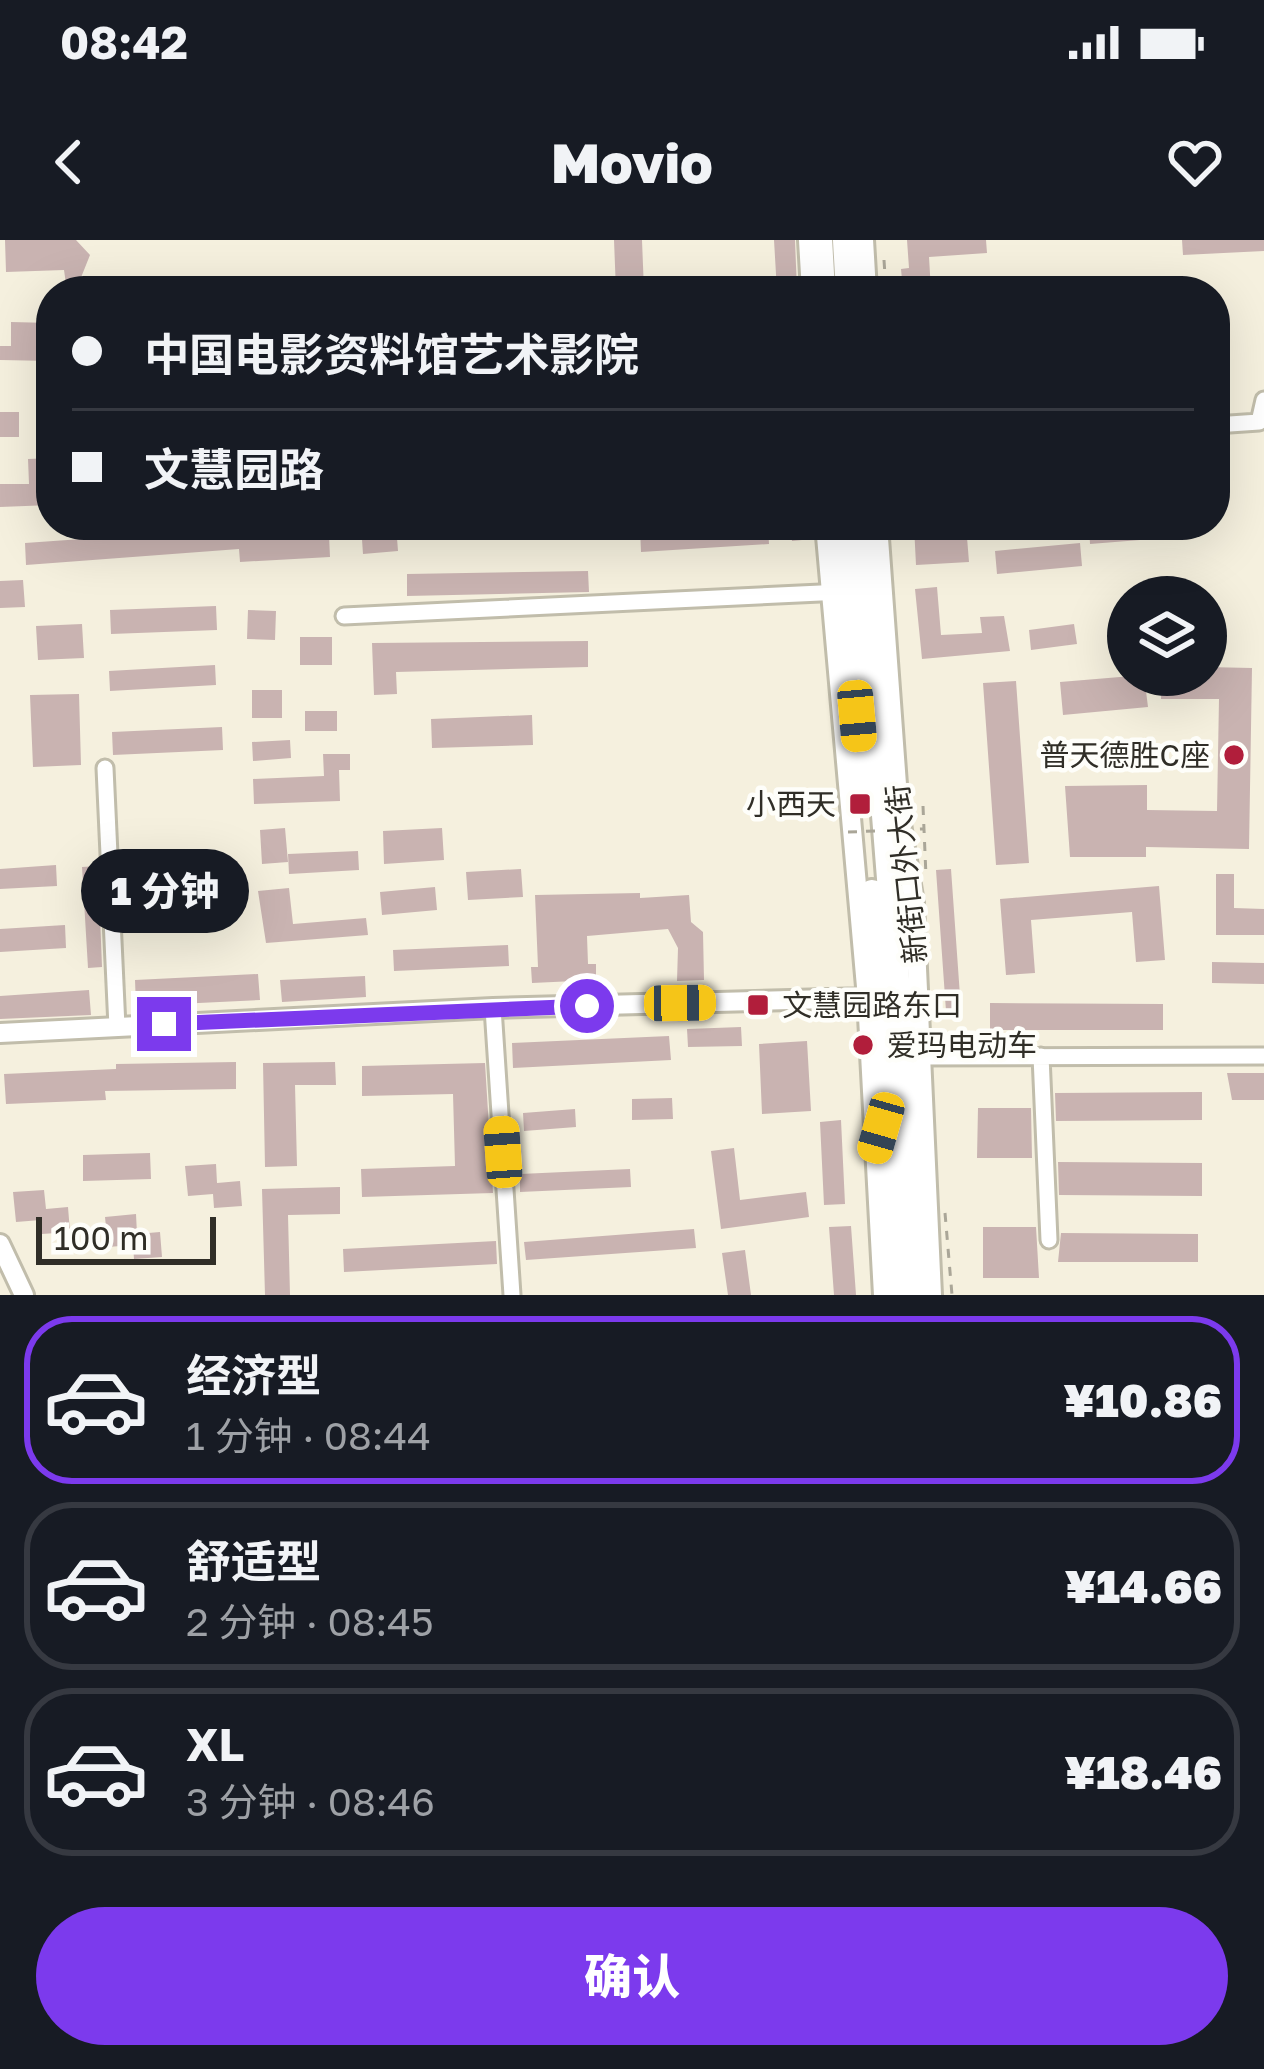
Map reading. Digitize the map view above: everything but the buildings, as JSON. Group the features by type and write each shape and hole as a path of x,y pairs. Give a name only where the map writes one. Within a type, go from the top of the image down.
{"main road":[{"path":"820,240 822,276"},
{"path":"845,240 847,276"},
{"name":"新街口外大街","path":"839,540 837,592 888,1104 898,1295"},
{"name":"新街口外大街","path":"862,540 910,1057 922,1295"},
{"path":"868,617 883,592"},
{"path":"874,1153 888,1104"}],"street":[{"path":"808,240 810,276"},
{"path":"864,240 866,276"},
{"path":"1230,423 1258,422 1264,400"},
{"name":"新街口外大街","path":"828,540 837,592 867,998 883,1295"},
{"name":"新街口外大街","path":"879,540 901,830 914,903 910,1057 932,1295"},
{"path":"344,616 837,592"},
{"path":"105,768 117,1027"},
{"path":"0,1033 494,1008 867,998"},
{"path":"494,1008 512,1295"},
{"path":"1041,1056 1049,1240"},
{"path":"910,1057 1264,1056"},
{"path":"0,1244 24,1295"}],"path":[{"path":"884,260 885,276"},
{"path":"922,806 926,877"},
{"path":"848,832 923,829"}],"place":[{"name":"普天德胜C座","path":"1234,755"},
{"name":"小西天","path":"860,804"},
{"name":"文慧园路东口","path":"758,1005"},
{"name":"爱玛电动车","path":"863,1045"}],"route":[{"path":"164,1024 587,1006"}]}
